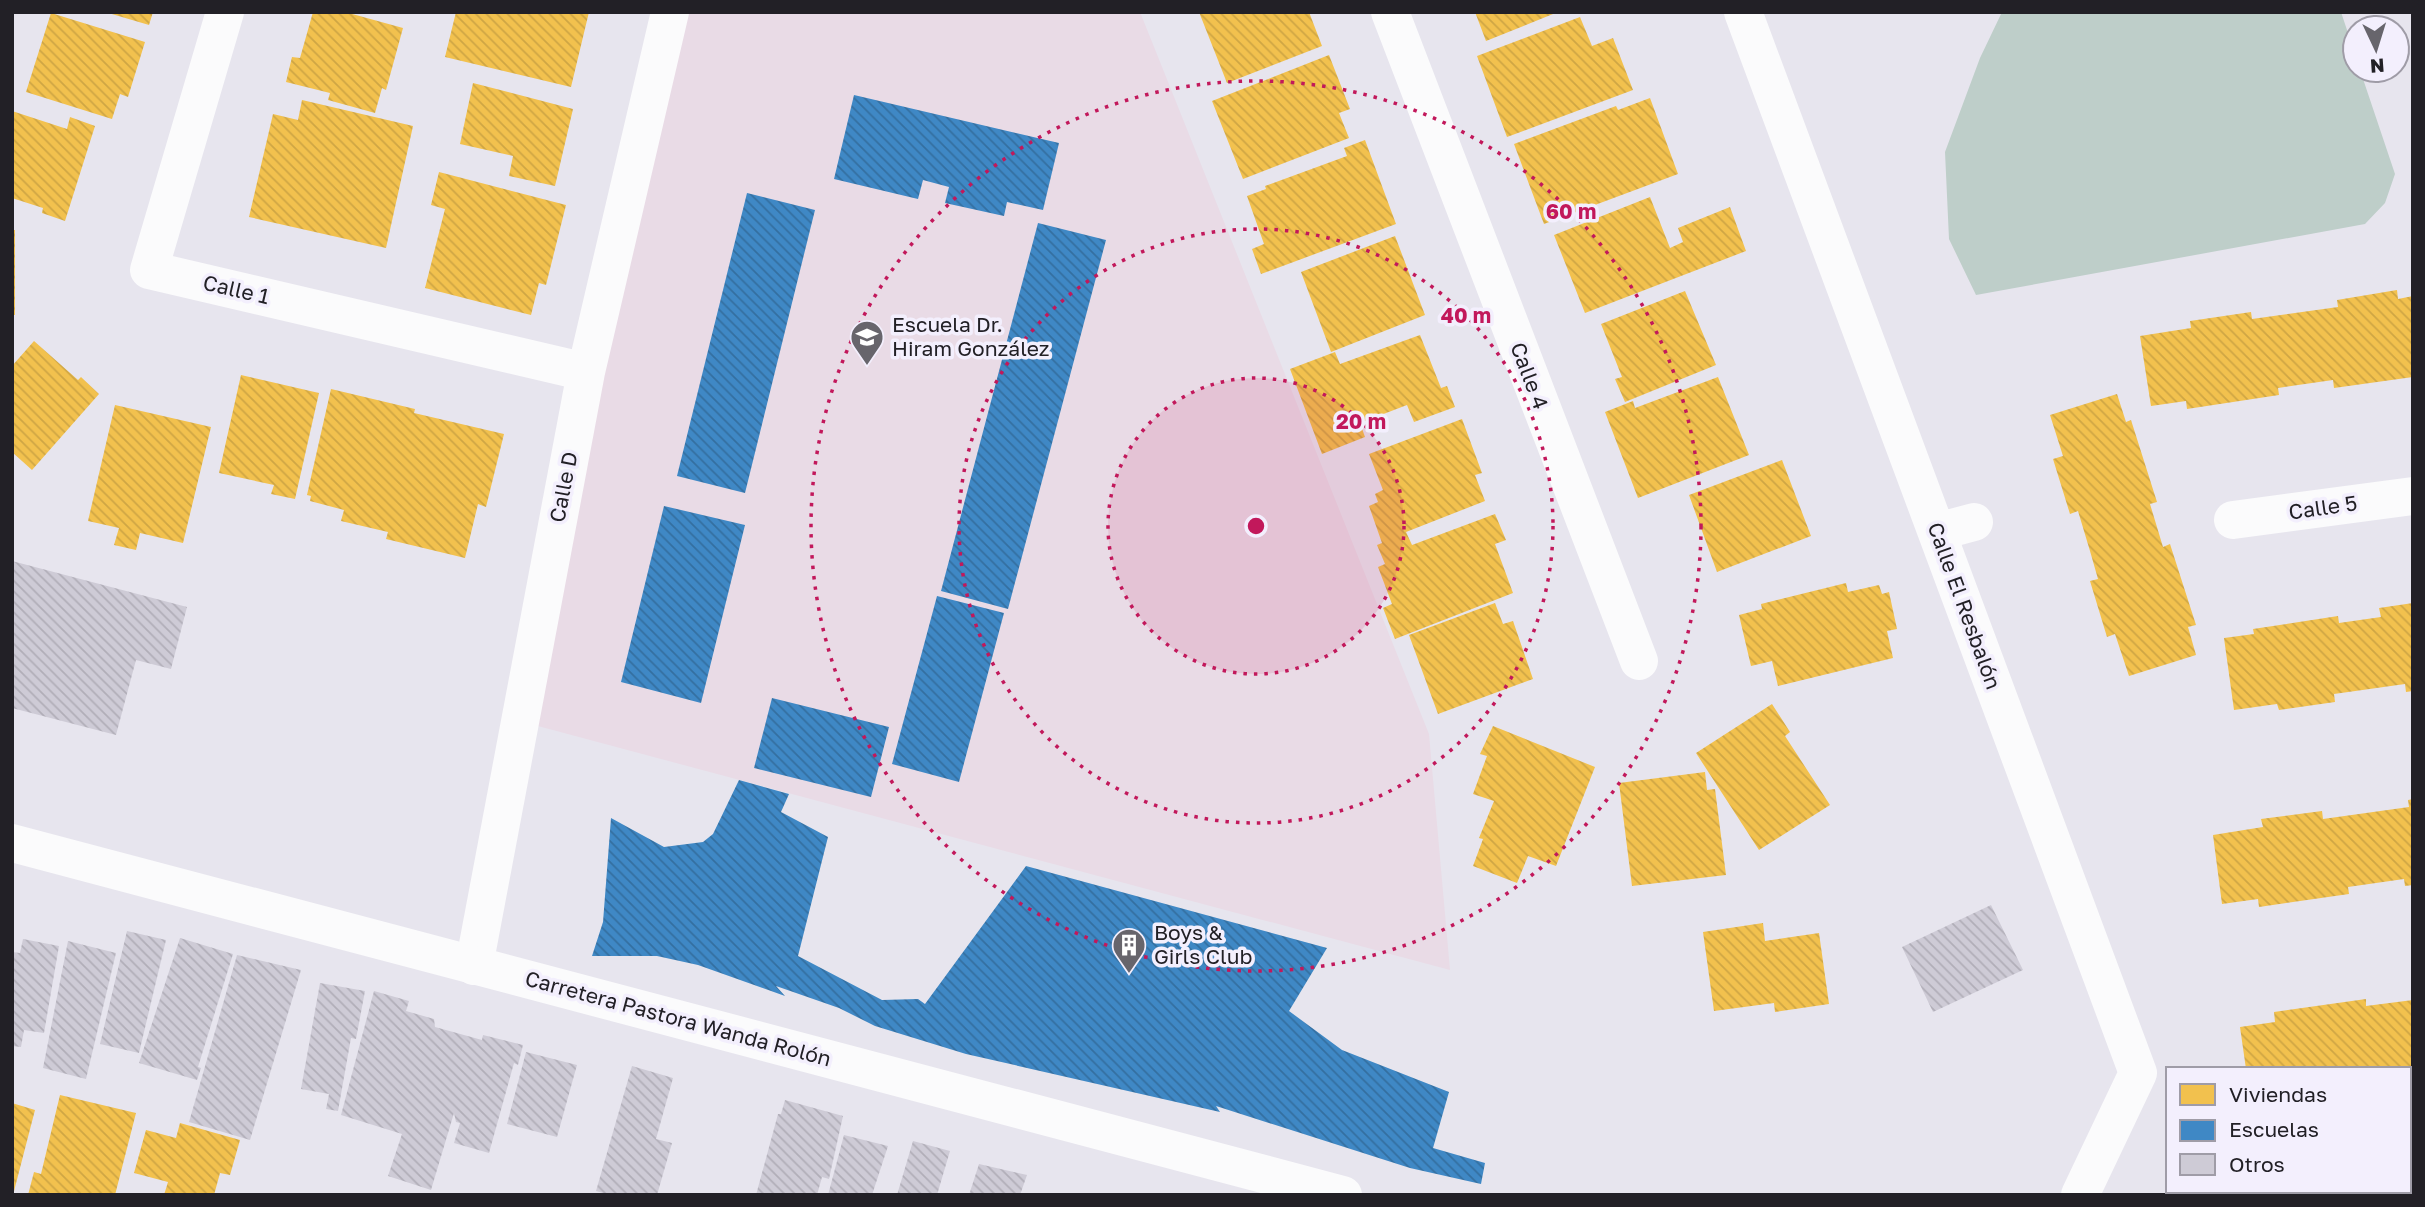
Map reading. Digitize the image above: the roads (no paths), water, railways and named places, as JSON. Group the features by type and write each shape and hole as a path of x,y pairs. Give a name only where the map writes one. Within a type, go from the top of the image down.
{"street":[{"name":"Calle 1","path":"225,12 149,270 586,372"},
{"name":"Calle D","path":"474,965 586,372 670,12"},
{"name":"Calle 4","path":"1390,12 1639,661"},
{"name":"Calle El Resbalón","path":"1743,12 2138,1073 2080,1195"},
{"name":"Calle 5","path":"2233,520 2413,496"},
{"path":"1937,532 1974,522"},
{"name":"Carretera Pastora Wanda Rolón","path":"12,843 1343,1195"}],"place":[{"name":"Escuela Dr. Hiram González","path":"867,367"},
{"name":"Boys & Girls Club","path":"1129,975"}]}
